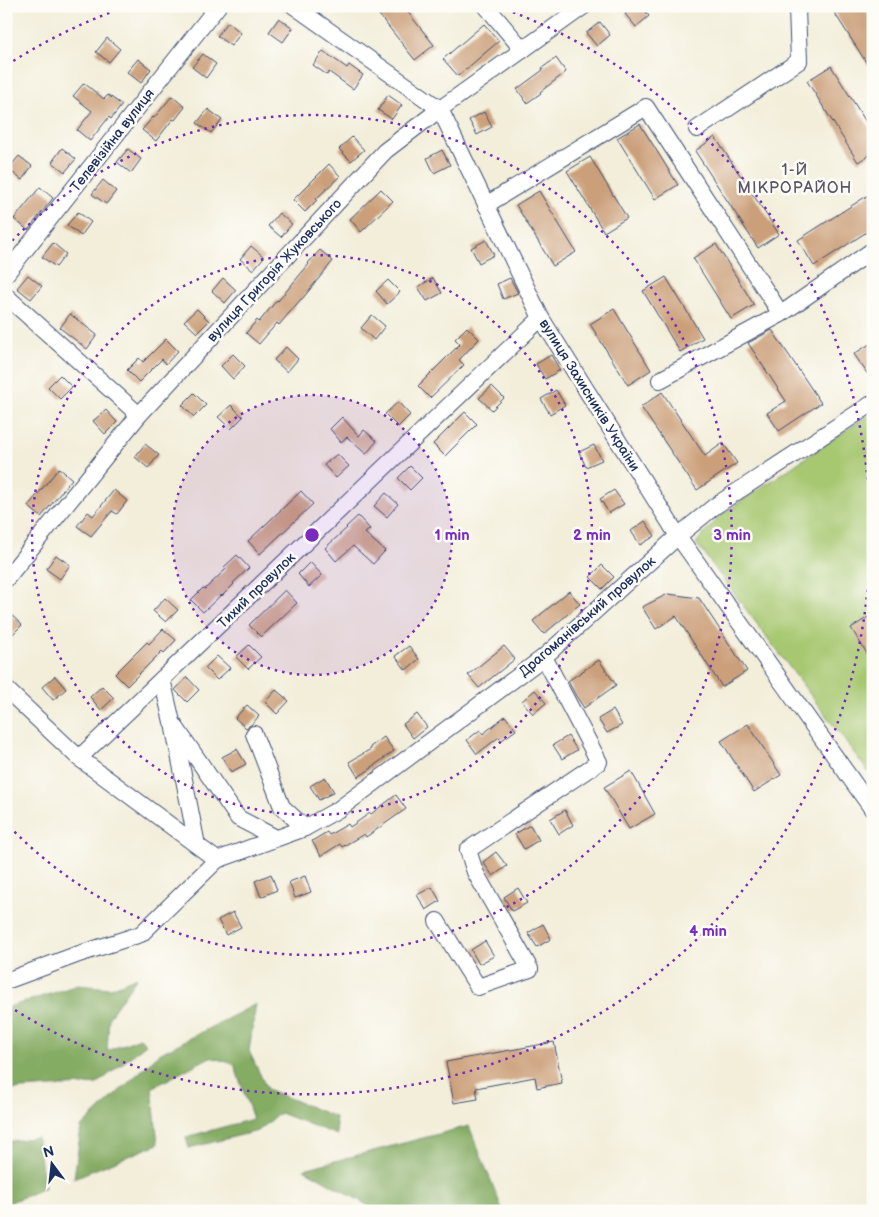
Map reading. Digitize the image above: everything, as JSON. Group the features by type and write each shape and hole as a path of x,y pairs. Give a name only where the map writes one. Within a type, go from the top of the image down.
{"street":[{"name":"Телевізійна вулиця","path":"6,274 218,6"},
{"name":"вулиця Захисників України","path":"294,6 440,110 541,318 678,536 873,810"},
{"path":"486,6 523,50"},
{"name":"вулиця Григорія Жуковського","path":"6,580 139,415 385,151 584,6"},
{"path":"697,129 799,61 797,9 801,6"},
{"path":"486,205 646,107 781,314"},
{"path":"660,380 781,314 873,250"},
{"path":"6,296 139,415"},
{"name":"Тихий провулок","path":"79,758 541,318"},
{"name":"Драгоманівський провулок","path":"217,860 306,828 339,809 544,657 678,536 715,506 873,403"},
{"path":"438,921 478,988 530,969 475,872 468,850 599,762 544,657"},
{"path":"162,679 197,846"},
{"path":"6,689 79,758 217,860 141,934 76,955 6,981"},
{"path":"172,722 238,818 276,838"},
{"path":"254,734 282,807 306,828"}],"green space":[{"path":"873,412 873,778 696,543 721,515"},
{"path":"137,977 109,1017 107,1051 140,1038 146,1044 97,1084 6,1090 6,1008 78,985 111,988"},
{"path":"256,1004 249,1051 267,1089 335,1117 337,1135 280,1113 258,1131 189,1148 186,1137 253,1119 234,1064 210,1057 152,1088 158,1144 74,1178 81,1127 159,1054"},
{"path":"469,1126 503,1211 378,1211 304,1169"},
{"path":"37,1137 45,1188 6,1204 6,1142"}],"building":[{"path":"372,6 403,6 434,45 415,60"},
{"path":"635,6 641,6 649,16 636,27 625,14"},
{"path":"830,6 863,6 873,21 873,73"},
{"path":"279,18 293,28 283,42 269,32"},
{"path":"228,22 241,33 231,46 217,36"},
{"path":"600,22 610,35 597,46 586,33"},
{"path":"484,24 499,41 458,76 443,59"},
{"path":"107,38 120,49 109,62 96,52"},
{"path":"323,51 347,68 349,65 363,75 353,89 329,72 327,75 313,65"},
{"path":"203,54 216,64 206,78 192,67"},
{"path":"556,58 566,72 527,103 517,89"},
{"path":"138,59 151,69 141,83 127,72"},
{"path":"831,66 873,133 873,153 858,162 807,81"},
{"path":"84,83 104,99 108,95 122,105 111,119 109,117 90,141 77,130 92,111 73,96"},
{"path":"388,95 402,105 392,119 378,110"},
{"path":"172,96 185,107 156,141 142,130"},
{"path":"208,109 222,120 211,133 197,123"},
{"path":"484,112 492,127 477,135 469,120"},
{"path":"640,124 678,185 655,199 617,138"},
{"path":"352,137 364,150 351,161 339,149"},
{"path":"715,137 779,234 758,248 695,151"},
{"path":"62,148 76,159 65,172 52,162"},
{"path":"128,149 141,159 131,173 117,162"},
{"path":"442,150 450,165 434,173 427,158"},
{"path":"19,156 32,166 22,180 8,169"},
{"path":"590,157 627,218 604,232 567,171"},
{"path":"329,164 340,176 305,212 293,200"},
{"path":"103,180 116,191 106,204 92,194"},
{"path":"40,187 53,198 28,230 14,219"},
{"path":"381,189 393,201 361,232 350,219"},
{"path":"539,191 576,252 553,266 516,205"},
{"path":"873,192 873,228 814,266 798,240"},
{"path":"78,212 91,222 81,236 67,225"},
{"path":"279,213 292,224 281,237 268,226"},
{"path":"486,240 494,255 479,263 471,248"},
{"path":"53,243 66,254 56,267 42,257"},
{"path":"716,244 754,305 731,319 693,258"},
{"path":"251,246 264,257 253,270 240,259"},
{"path":"320,250 333,261 279,325 277,323 259,344 246,333 278,301"},
{"path":"28,275 42,286 31,299 17,288"},
{"path":"666,277 703,338 680,352 643,291"},
{"path":"223,278 236,290 225,303 212,291"},
{"path":"433,278 442,293 427,301 418,287"},
{"path":"510,278 518,293 503,299 497,284"},
{"path":"388,280 400,292 387,304 376,291"},
{"path":"197,309 209,321 197,333 184,321"},
{"path":"614,309 651,370 628,385 590,324"},
{"path":"70,314 97,335 87,349 60,328"},
{"path":"372,315 385,326 374,340 361,328"},
{"path":"467,327 479,339 459,360 464,365 430,398 418,386 460,344 455,339"},
{"path":"772,330 821,403 779,431 767,413 786,401 748,343"},
{"path":"166,339 178,351 166,364 162,359 139,382 127,370 139,358 143,362"},
{"path":"873,342 873,382 854,354"},
{"path":"286,347 298,359 287,372 274,360"},
{"path":"233,354 245,366 233,379 221,366"},
{"path":"551,355 560,370 545,379 536,364"},
{"path":"60,375 72,387 60,399 48,387"},
{"path":"492,386 504,398 492,410 479,398"},
{"path":"556,390 565,405 550,414 541,399"},
{"path":"662,392 705,456 723,443 737,463 697,490 641,407"},
{"path":"194,393 206,405 194,417 182,405"},
{"path":"398,402 410,415 398,427 385,414"},
{"path":"231,405 243,417 231,429 218,417"},
{"path":"106,410 117,422 105,434 93,421"},
{"path":"465,412 477,424 445,456 433,444"},
{"path":"342,417 359,436 364,430 377,441 366,454 347,437 341,442 330,429"},
{"path":"145,444 159,455 148,468 135,457"},
{"path":"594,445 602,460 586,467 579,452"},
{"path":"337,454 349,466 336,478 324,465"},
{"path":"410,466 422,478 410,490 398,478"},
{"path":"59,468 72,479 41,517 28,506"},
{"path":"114,490 127,501 117,514 112,511 91,536 77,526 88,512 93,516"},
{"path":"614,490 624,504 609,513 600,499"},
{"path":"301,491 313,504 260,554 248,541"},
{"path":"386,493 398,504 387,517 374,506"},
{"path":"358,516 370,529 365,533 385,551 373,564 353,546 336,561 325,548"},
{"path":"645,521 655,536 640,545 631,531"},
{"path":"56,555 70,565 60,579 46,569"},
{"path":"237,555 249,568 222,596 203,612 191,600 226,569 224,567"},
{"path":"310,562 322,575 309,587 298,574"},
{"path":"602,565 614,577 602,589 590,577"},
{"path":"285,590 297,603 261,637 249,625"},
{"path":"569,591 580,604 544,634 533,621"},
{"path":"668,594 699,598 747,671 722,687 676,616 656,629 642,607"},
{"path":"165,598 178,610 166,622 153,611"},
{"path":"6,610 22,625 6,641"},
{"path":"873,614 873,663 851,628"},
{"path":"163,629 176,640 164,653 162,651 127,686 115,674"},
{"path":"249,645 261,657 248,669 236,657"},
{"path":"409,646 419,659 406,670 395,656"},
{"path":"504,646 515,659 479,688 468,675"},
{"path":"217,656 230,668 217,680 205,668"},
{"path":"599,660 616,685 584,708 568,681"},
{"path":"55,676 66,689 53,700 42,687"},
{"path":"187,677 199,690 187,702 175,690"},
{"path":"102,686 114,698 101,710 90,697"},
{"path":"276,690 289,701 277,714 265,702"},
{"path":"535,690 546,703 533,714 522,701"},
{"path":"247,705 259,716 246,728 235,718"},
{"path":"613,710 622,725 607,733 598,719"},
{"path":"417,714 427,727 413,738 403,724"},
{"path":"505,716 516,730 502,740 499,737 477,754 467,740 480,730 483,734"},
{"path":"748,724 781,775 754,792 721,741"},
{"path":"568,736 577,750 562,759 553,745"},
{"path":"384,737 394,751 358,777 349,762 371,749 370,747"},
{"path":"237,749 246,764 231,772 222,757"},
{"path":"631,771 655,814 629,829 604,787"},
{"path":"325,777 334,792 319,800 310,786"},
{"path":"396,795 406,809 366,837 364,834 342,847 340,844 321,856 312,841 327,832 329,835 348,824 350,827"},
{"path":"565,810 573,825 559,834 550,819"},
{"path":"530,825 539,840 524,849 515,834"},
{"path":"496,852 507,866 493,876 483,862"},
{"path":"271,874 277,890 261,897 255,881"},
{"path":"305,876 311,892 295,898 289,882"},
{"path":"432,887 440,901 426,910 417,895"},
{"path":"518,888 527,903 512,911 504,897"},
{"path":"233,912 241,927 226,935 218,920"},
{"path":"543,924 551,939 537,947 528,933"},
{"path":"485,941 494,956 479,964 471,950"},
{"path":"554,1042 562,1083 537,1088 535,1077 476,1088 478,1099 454,1103 446,1062"}],"district":[{"name":"1-Й МІКРОРАЙОН","path":"795,178"}]}
